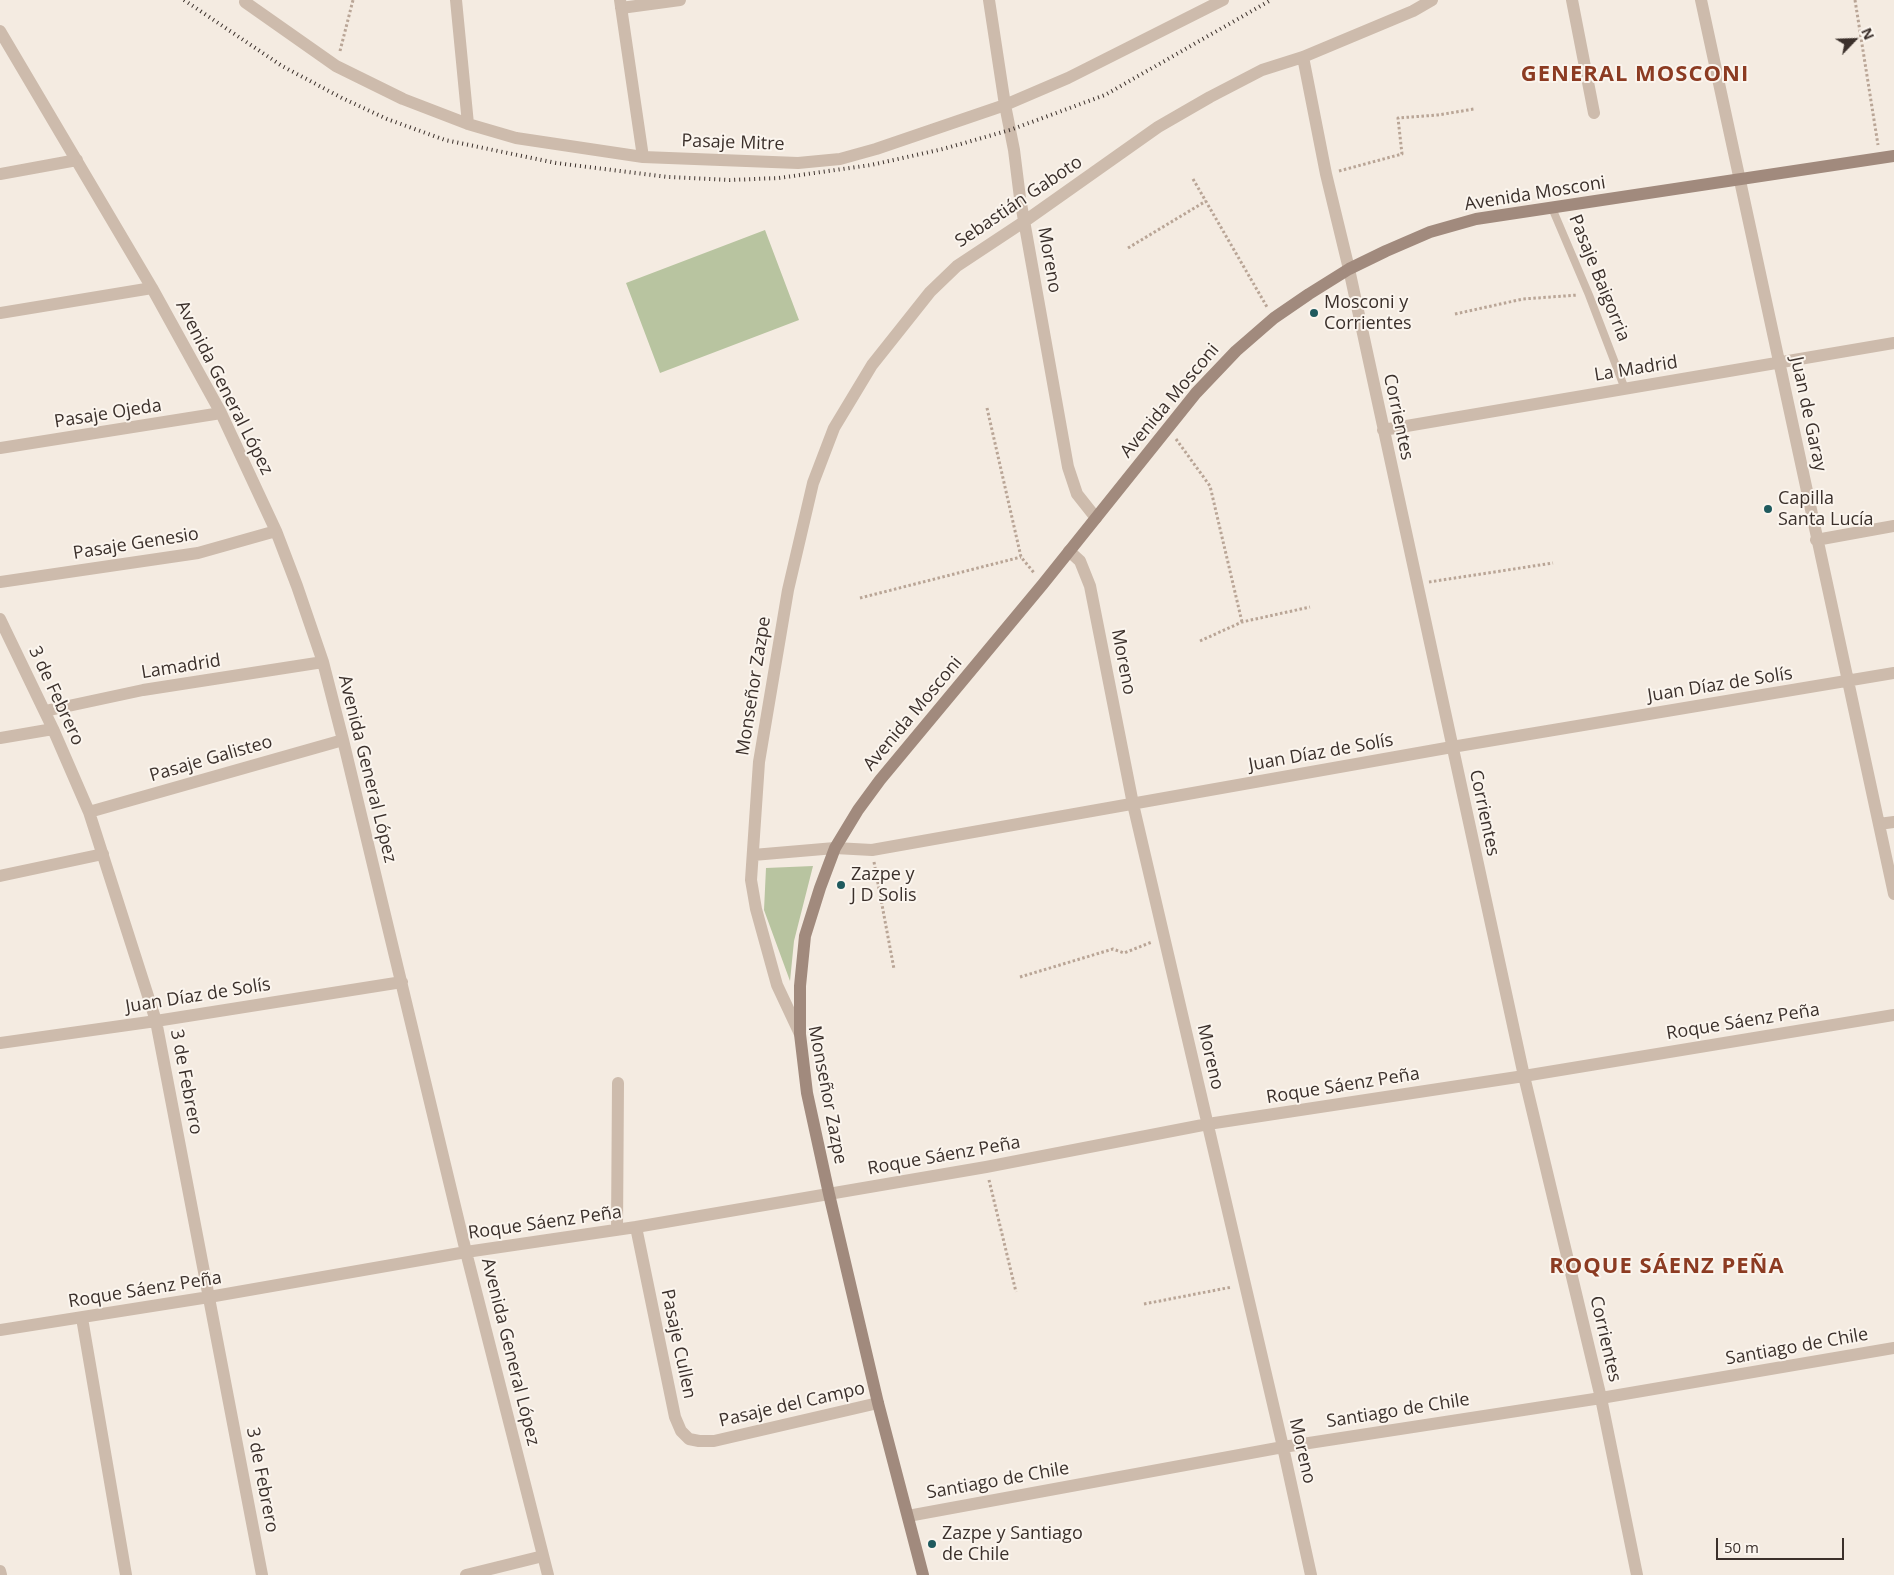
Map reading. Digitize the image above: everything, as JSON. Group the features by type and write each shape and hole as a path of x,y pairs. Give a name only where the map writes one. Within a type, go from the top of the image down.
{"street":[{"path":"456,0 468,124"},
{"path":"643,157 621,4 680,0"},
{"name":"Moreno","path":"989,0 1005,105 1068,467 1077,494 1096,518"},
{"name":"Pasaje Mitre","path":"245,2 336,66 402,99 468,124 516,138 643,157 798,163 840,159 876,150 1005,105 1068,78 1223,0"},
{"name":"Sebastián Gaboto","path":"788,590 813,483 834,428 872,365 930,292 957,266 1025,221 1158,127 1210,96 1262,70 1303,57 1413,11 1432,0"},
{"path":"1572,0 1594,113"},
{"name":"Juan de Garay","path":"1701,0 1816,540 1849,681 1894,894"},
{"name":"Avenida General López","path":"0,31 152,288 221,413 276,531 297,586 322,662 343,740 466,1252 548,1575"},
{"name":"Corrientes","path":"1303,57 1326,174 1349,269 1524,1076 1601,1398 1637,1575"},
{"name":"Avenida Mosconi","path":"800,1034 800,986 805,936 835,848 858,810 880,780 1043,584 1196,393 1236,350 1274,318 1349,269 1430,232 1476,219 1894,156"},
{"path":"0,174 77,160"},
{"path":"0,313 152,288"},
{"name":"La Madrid","path":"1383,430 1894,344"},
{"name":"Pasaje Ojeda","path":"0,448 221,413"},
{"path":"1816,540 1894,526"},
{"name":"Pasaje Genesio","path":"0,582 198,553 276,531"},
{"name":"Moreno","path":"1069,551 1080,561 1090,586 1133,804 1283,1446 1311,1575"},
{"name":"Monseñor Zazpe","path":"788,590 759,762 751,880 756,909 778,985 800,1034 807,1093 829,1194 878,1403 923,1575"},
{"name":"3 de Febrero","path":"0,619 45,711 88,812 156,1021 262,1575"},
{"name":"Lamadrid","path":"45,711 144,690 322,662"},
{"name":"Juan Díaz de Solís","path":"753,855 835,848 872,850 1452,747 1894,673"},
{"path":"0,738 53,729"},
{"name":"Pasaje Galisteo","path":"88,812 343,740"},
{"path":"1879,824 1894,822"},
{"path":"0,876 103,854"},
{"name":"Juan Díaz de Solís","path":"0,1043 156,1021 402,982"},
{"name":"Roque Sáenz Peña","path":"0,1330 986,1168 1208,1124 1524,1076 1894,1015"},
{"path":"617,1230 618,1083"},
{"name":"Pasaje Cullen","path":"636,1227 675,1416 682,1431 689,1439 714,1441"},
{"path":"82,1318 126,1575"},
{"name":"Santiago de Chile","path":"908,1516 1283,1446 1601,1398 1894,1348"},
{"name":"Pasaje del Campo","path":"714,1441 878,1403"},
{"path":"466,1575 543,1556"},
{"path":"0,1571 1,1575"}],"lane":[{"name":"Pasaje Baigorria","path":"1552,208 1589,294 1625,389"}],"path":[{"path":"336,66 353,0"},
{"path":"1855,0 1880,158"},
{"path":"1326,174 1402,154 1398,118 1438,115 1474,109"},
{"path":"1193,179 1274,318"},
{"path":"1128,248 1206,201"},
{"path":"1455,314 1523,299 1589,294"},
{"path":"987,408 1021,557 1043,584"},
{"path":"1168,428 1210,486 1242,622"},
{"path":"860,598 1021,557"},
{"path":"1416,584 1553,563"},
{"path":"1200,641 1242,622 1310,607"},
{"path":"872,850 894,969"},
{"path":"1020,977 1114,949 1124,953 1164,938"},
{"path":"986,1168 1016,1292"},
{"path":"1144,1304 1245,1284"}],"green space":[{"path":"765,230 799,320 660,373 626,283"},
{"path":"813,866 794,941 790,981 764,910 766,868"}],"railway":[{"path":"184,0 282,66 342,98 387,119 445,140 556,163 668,177 730,180 779,178 871,165 943,149 1010,130 1105,95 1271,0"}],"place":[{"name":"Mosconi y Corrientes","path":"1314,313"},
{"name":"Capilla Santa Lucía","path":"1768,509"},
{"name":"Zazpe y J D Solis","path":"841,885"},
{"name":"Zazpe y Santiago de Chile","path":"932,1544"}],"district":[{"name":"GENERAL MOSCONI","path":"1635,75"},
{"name":"ROQUE SÁENZ PEÑA","path":"1667,1267"}]}
